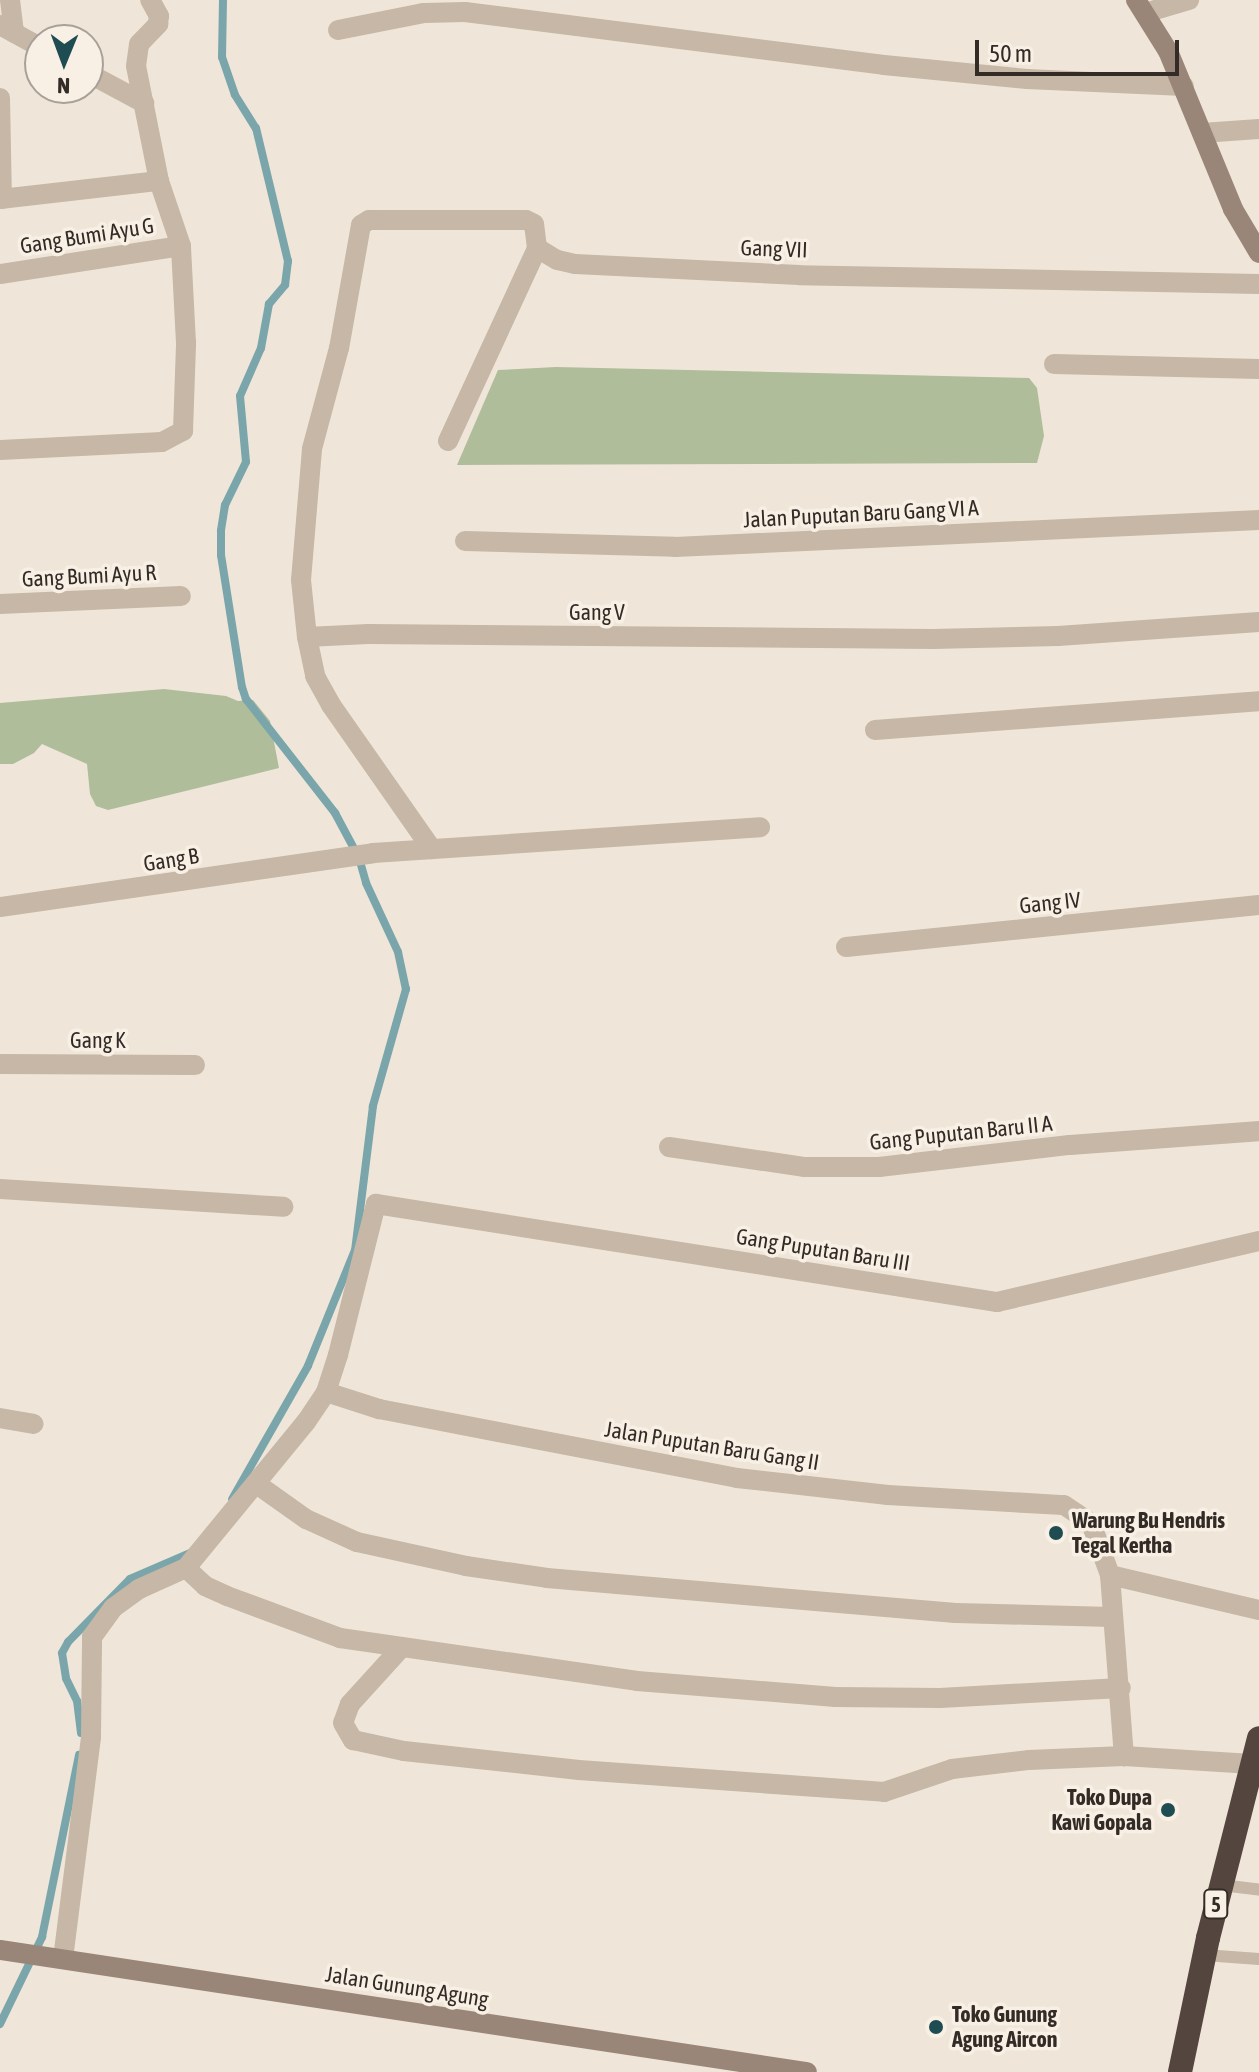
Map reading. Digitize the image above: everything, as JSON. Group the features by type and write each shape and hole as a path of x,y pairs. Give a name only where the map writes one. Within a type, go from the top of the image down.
{"highway":[{"name":"5","path":"1180,2072 1204,1955 1259,1738"}],"main road":[{"path":"1141,7 1184,86 1233,209 1259,253"},
{"name":"Jalan Gunung Agung","path":"2,1950 807,2072"}],"street":[{"path":"7,29 10,0"},
{"path":"0,450 162,442 183,431 186,343 181,246 159,181 136,55 139,44 158,24 159,16 150,0"},
{"path":"1141,7 1189,0"},
{"path":"338,30 424,13 465,12 884,65 1027,79 1184,86"},
{"path":"104,82 144,103"},
{"path":"0,98 1,199 159,181"},
{"path":"1202,133 1259,129"},
{"path":"432,849 331,705 315,676 301,580 306,493 361,225 369,220 522,219 534,224 537,248 448,441"},
{"name":"Gang Bumi Ayu G","path":"0,274 181,246"},
{"name":"Gang VII","path":"537,248 557,260 591,265 799,275 1259,284"},
{"path":"1054,364 1259,369"},
{"name":"Jalan Puputan Baru Gang VI A","path":"465,541 675,547 1259,520"},
{"name":"Gang Bumi Ayu R","path":"0,604 181,596"},
{"name":"Gang V","path":"307,637 368,634 933,639 1058,636 1259,622"},
{"path":"875,730 1259,701"},
{"name":"Gang B","path":"0,907 373,853 760,827"},
{"name":"Gang IV","path":"846,947 1259,905"},
{"name":"Gang K","path":"0,1064 195,1065"},
{"name":"Gang Puputan Baru II A","path":"669,1147 804,1167 879,1167 1070,1145 1259,1131"},
{"path":"0,1189 283,1207"},
{"name":"Gang Puputan Baru III","path":"326,1392 366,1254 376,1204 997,1302 1259,1241"},
{"path":"63,1959 91,1737 92,1637 113,1608 139,1589 186,1568 258,1485 326,1392"},
{"name":"Jalan Puputan Baru Gang II","path":"326,1392 379,1409 660,1465 888,1495 1049,1502 1081,1514 1091,1523 1110,1575"},
{"path":"0,1418 33,1424"},
{"path":"258,1485 306,1519 357,1542 466,1566 547,1578 956,1613 1112,1617"},
{"path":"186,1568 205,1586 340,1638 637,1681 835,1697 940,1698 1121,1688"},
{"path":"1124,1756 1110,1575 1259,1610"},
{"path":"401,1648 350,1704 343,1723 353,1740 404,1751 579,1770 884,1792 952,1769 1029,1760 1124,1756 1252,1764"}],"lane":[{"path":"1221,1885 1259,1890"},
{"path":"1204,1955 1259,1959"}],"green space":[{"path":"556,367 1029,378 1037,388 1044,436 1037,463 457,465 498,370"},
{"path":"164,689 226,696 238,701 253,700 270,721 279,768 108,810 96,806 90,794 87,764 42,744 34,753 13,764 0,764 0,703"}],"waterway":[{"path":"223,0 222,57 235,95 256,128 288,261 285,285 269,304 261,348 240,396 246,462 225,505 221,531 221,555 242,687 246,699 335,813 359,858 366,883 398,952 406,989 373,1106 355,1250 308,1366 232,1499"},
{"path":"81,1733 77,1701 66,1678 62,1653 68,1642 130,1579 190,1553"},
{"path":"0,2024 42,1937 79,1755"}],"place":[{"name":"Warung Bu Hendris Tegal Kertha","path":"1056,1533"},
{"name":"Toko Dupa Kawi Gopala","path":"1168,1810"},
{"name":"Toko Gunung Agung Aircon","path":"936,2027"}]}
